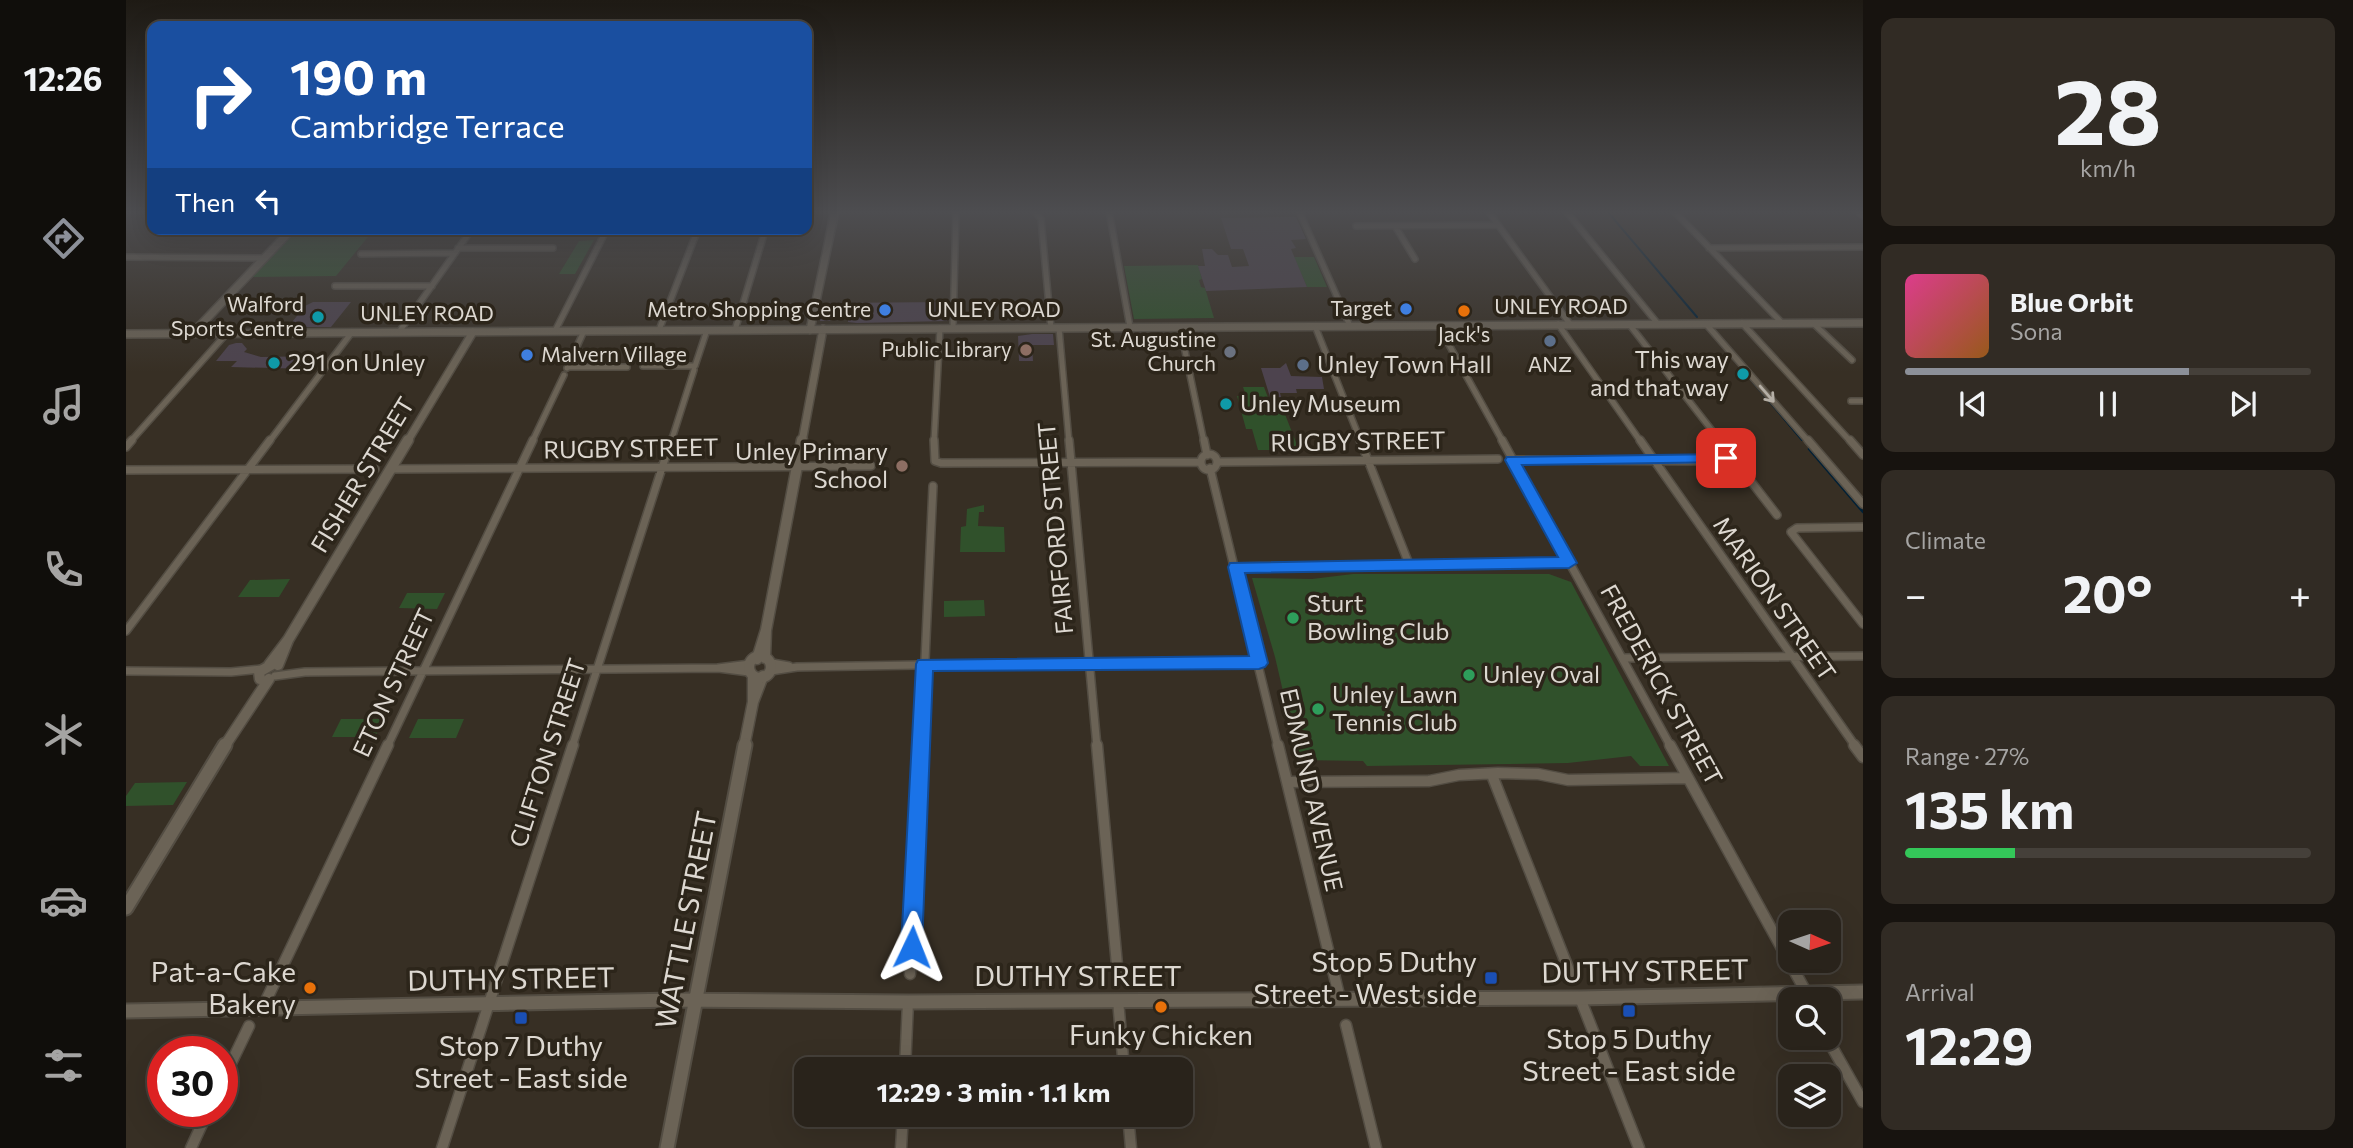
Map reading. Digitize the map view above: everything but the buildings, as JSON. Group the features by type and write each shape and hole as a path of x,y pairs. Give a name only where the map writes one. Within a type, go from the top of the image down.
{"street":[{"path":"193,333 259,265"},
{"path":"399,332 447,265"},
{"path":"555,331 590,265"},
{"path":"659,330 684,265"},
{"path":"735,330 755,265"},
{"path":"810,330 824,265"},
{"path":"953,328 955,265"},
{"name":"FAIRFORD STREET","path":"1047,265 1071,462 1118,976"},
{"path":"1119,265 1130,327"},
{"path":"1323,265 1350,326"},
{"path":"1527,265 1570,324"},
{"path":"1610,265 1658,324"},
{"path":"1726,265 1783,323"},
{"path":"335,286 432,286"},
{"path":"1742,323 1863,455"},
{"path":"1813,323 1852,360"},
{"name":"UNLEY ROAD","path":"126,334 1863,323"},
{"name":"MARION STREET","path":"1558,324 1863,757"},
{"path":"1629,324 1777,515"},
{"path":"1706,324 1863,505"},
{"name":"FREDERICK STREET","path":"1438,325 1803,987"},
{"path":"1315,326 1409,564"},
{"path":"1180,327 1207,455"},
{"path":"940,328 933,455 935,461 1199,462 1210,468 1217,466 1219,462 1215,457 1207,455 1201,457 1199,462"},
{"name":"WATTLE STREET","path":"667,1148 823,329"},
{"name":"CLIFTON STREET","path":"442,1148 707,330"},
{"name":"ETON STREET","path":"261,1010 584,331"},
{"path":"126,631 352,332"},
{"name":"FISHER STREET","path":"126,908 473,332"},
{"path":"126,447 227,333"},
{"path":"643,366 694,368"},
{"path":"566,371 626,367"},
{"path":"1851,401 1863,401"},
{"path":"1513,460 1652,458 1733,461"},
{"name":"RUGBY STREET","path":"1219,462 1498,459"},
{"name":"RUGBY STREET","path":"391,469 871,466"},
{"name":"EDMUND AVENUE","path":"1210,468 1340,999"},
{"path":"126,470 375,469"},
{"path":"911,974 933,486"},
{"path":"1863,527 1791,532 1863,624"},
{"path":"1236,567 1569,563"},
{"path":"1622,658 1863,656"},
{"path":"126,671 305,673 924,664 1259,663"},
{"path":"1288,782 1429,781 1448,774 1550,774 1568,780 1688,778"},
{"path":"1492,775 1572,978"},
{"name":"DUTHY STREET","path":"1841,992 1863,992"},
{"name":"DUTHY STREET","path":"126,1011 261,1010 488,1002 1580,998 1778,993"},
{"path":"1580,998 1639,1148"},
{"path":"1118,1000 1123,1057"},
{"path":"906,1057 908,1002"},
{"path":"1346,1025 1376,1148"},
{"path":"238,1049 249,1026"},
{"path":"1835,1050 1863,1102"},
{"path":"191,1148 201,1127"},
{"path":"901,1148 902,1127"},
{"path":"1129,1127 1131,1148"}],"green space":[{"path":"262,265 345,265 336,276 250,277"},
{"path":"565,265 580,265 575,274 559,274"},
{"path":"1198,265 1201,287 1205,288 1214,318 1134,319 1124,266"},
{"path":"1297,265 1317,265 1327,287 1307,287"},
{"path":"1243,387 1264,387 1270,403 1281,404 1299,450 1258,450 1252,429 1246,429 1237,396 1246,396"},
{"path":"984,505 984,512 979,512 978,526 1004,527 1005,552 960,552 961,527 966,526 967,509"},
{"path":"1353,574 1549,574 1571,582 1669,766 1640,766 1631,756 1568,763 1367,766 1363,761 1299,760 1275,657 1252,578 1312,579"},
{"path":"290,579 279,597 238,597 250,580"},
{"path":"407,593 445,593 437,609 399,608"},
{"path":"984,600 985,616 944,617 944,601"},
{"path":"341,719 384,719 375,737 332,737"},
{"path":"418,719 464,719 456,738 409,738"},
{"path":"187,782 173,805 126,806 126,796 135,783"}],"waterway":[{"path":"1652,265 1697,317"},
{"path":"1734,360 1741,368"},
{"path":"1746,374 1802,440"},
{"path":"1809,449 1863,512"}],"place":[{"name":"Target","path":"1406,309"},
{"name":"Metro Shopping Centre","path":"885,310"},
{"name":"Jack's","path":"1464,311"},
{"name":"Walford Sports Centre","path":"318,317"},
{"name":"ANZ","path":"1550,341"},
{"name":"Public Library","path":"1026,350"},
{"name":"St. Augustine Church","path":"1230,352"},
{"name":"Malvern Village","path":"527,355"},
{"name":"291 on Unley","path":"274,363"},
{"name":"Unley Town Hall","path":"1303,365"},
{"name":"This way and that way","path":"1743,374"},
{"name":"Unley Museum","path":"1226,404"},
{"name":"Unley Primary School","path":"902,466"},
{"name":"Sturt Bowling Club","path":"1293,618"},
{"name":"Unley Oval","path":"1469,675"},
{"name":"Unley Lawn Tennis Club","path":"1318,709"},
{"name":"Stop 5 Duthy Street - West side","path":"1491,978"},
{"name":"Pat-a-Cake Bakery","path":"310,988"},
{"name":"Funky Chicken","path":"1161,1007"},
{"name":"Stop 5 Duthy Street - East side","path":"1629,1011"},
{"name":"Stop 7 Duthy Street - East side","path":"521,1018"}],"route":[{"path":"912,947 924,664 1259,663 1236,567 1569,563 1513,460 1726,458"}]}
